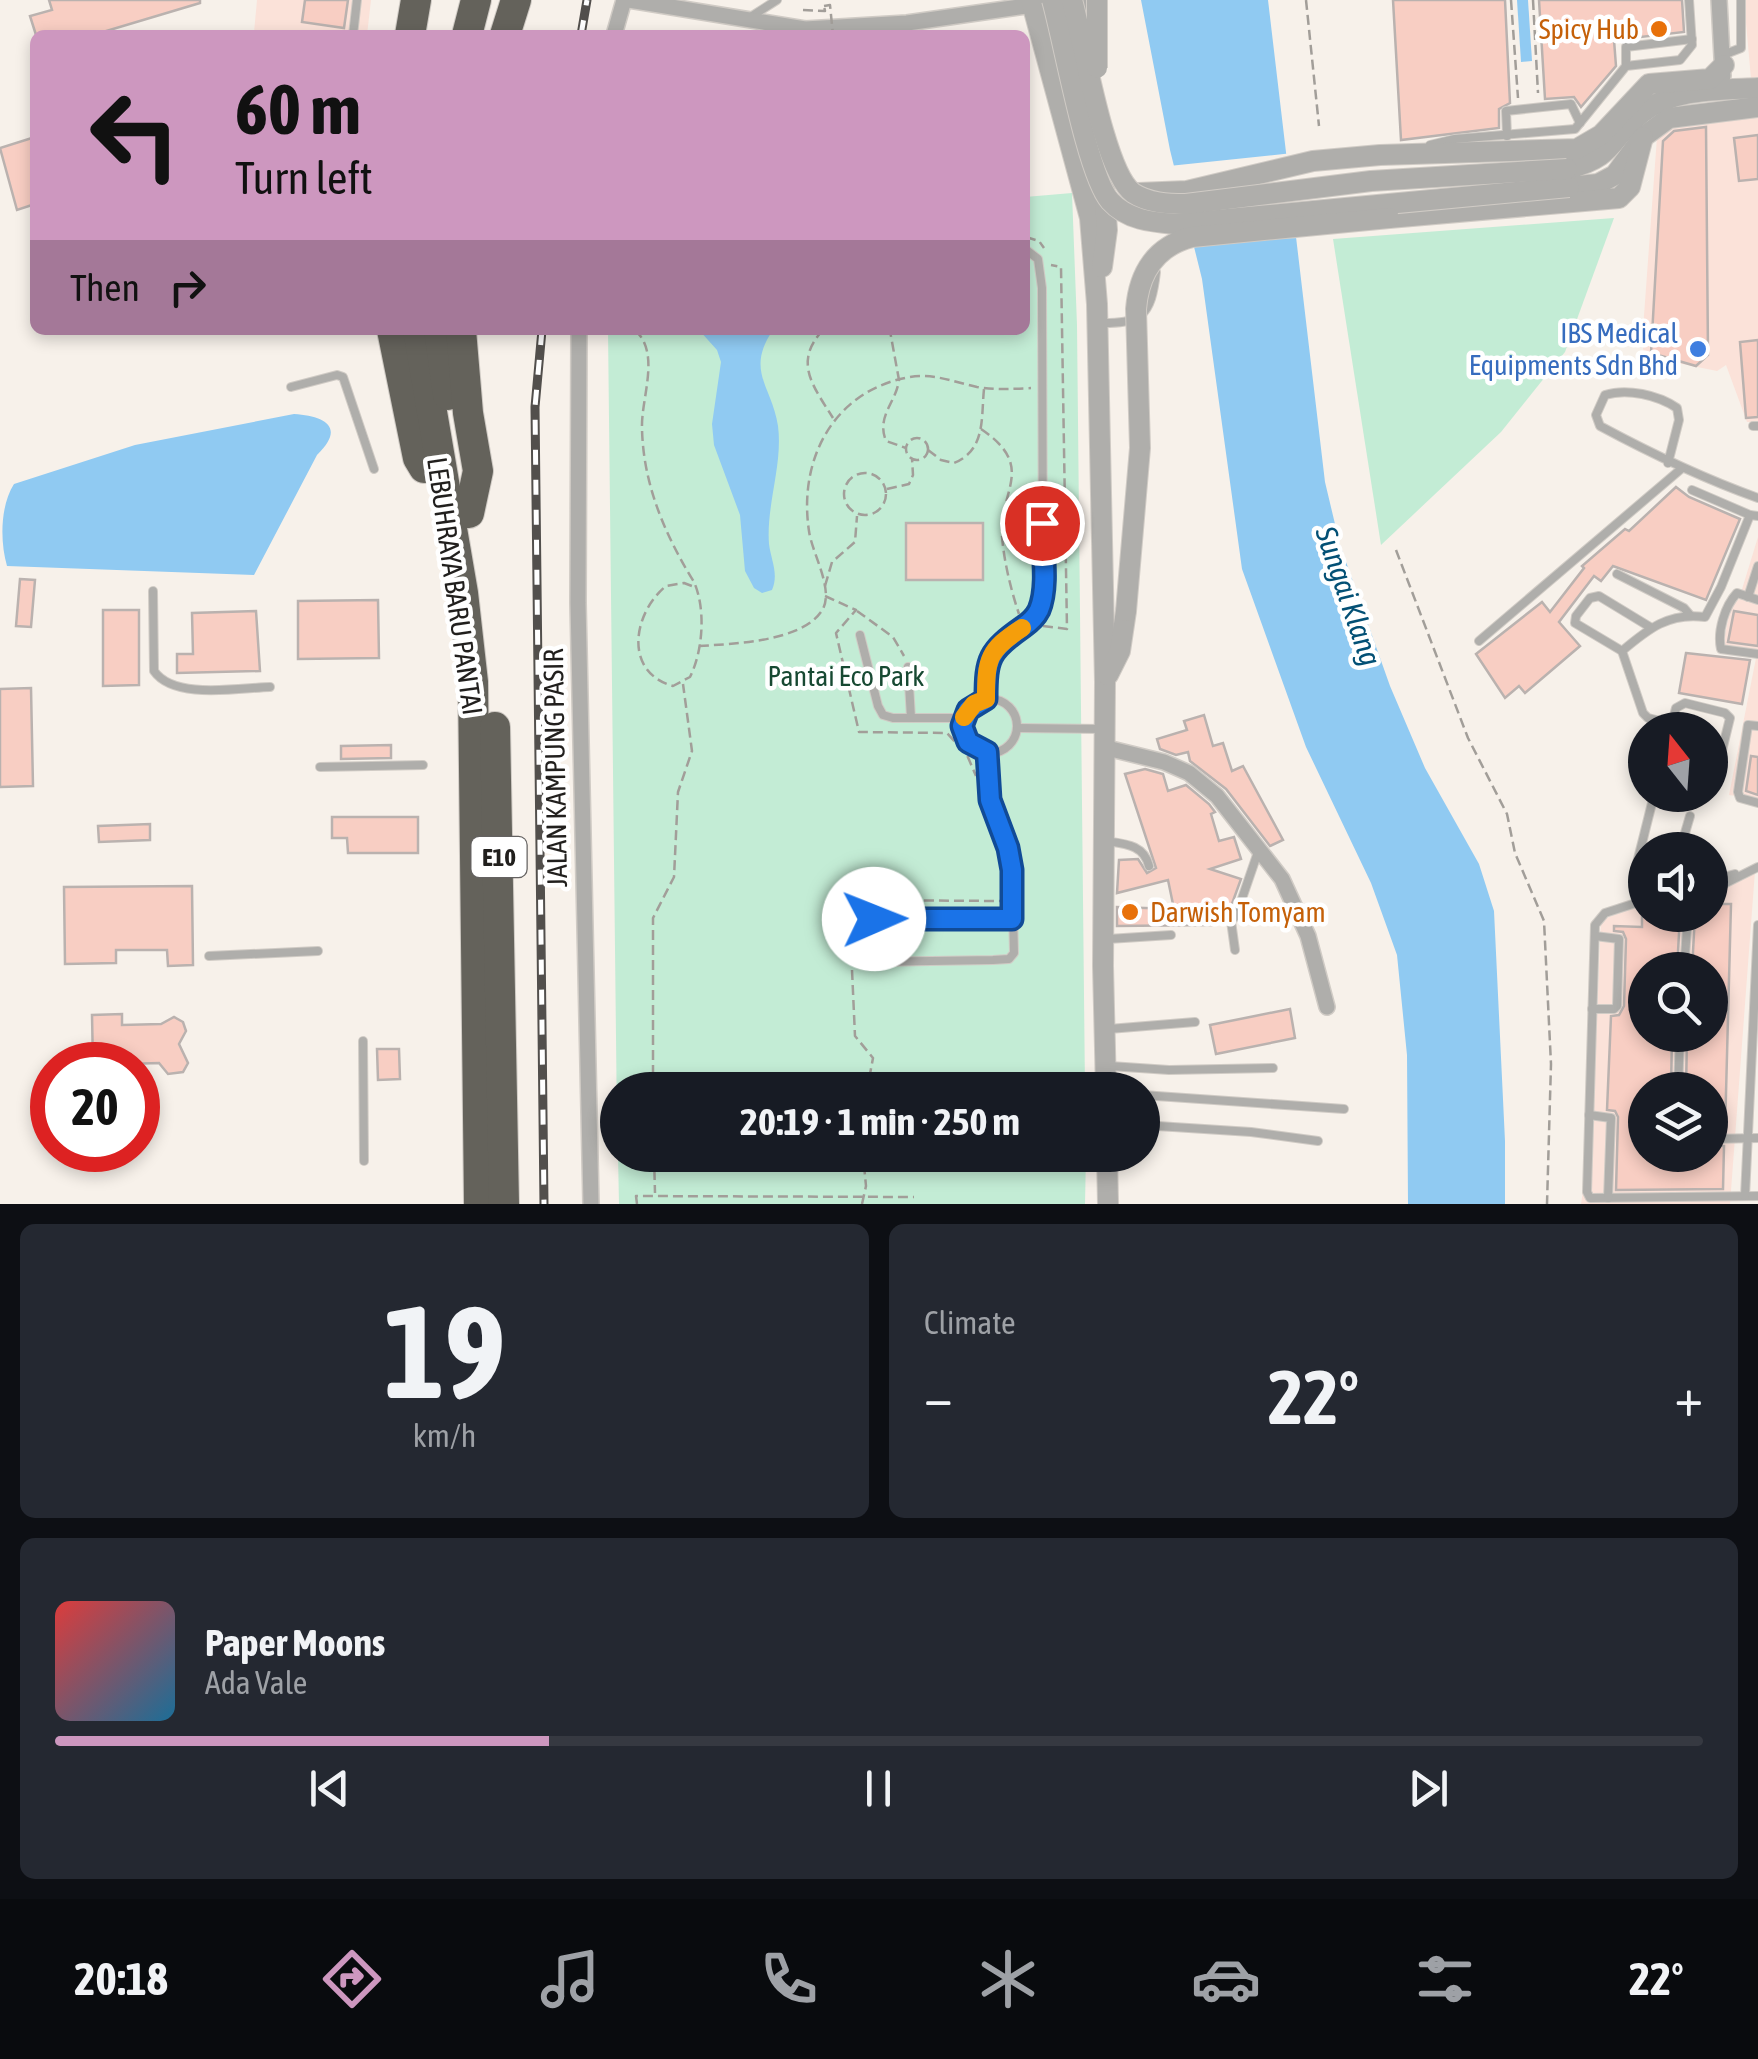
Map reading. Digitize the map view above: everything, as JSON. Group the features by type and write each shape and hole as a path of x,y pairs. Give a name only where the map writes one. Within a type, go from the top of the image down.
{"highway":[{"path":"411,30 416,0"},
{"path":"447,30 454,0"},
{"path":"469,30 476,0"},
{"path":"506,30 515,1"},
{"path":"393,335 418,458 459,513 478,471 461,335"},
{"name":"LEBUHRAYA BARU PANTAI","path":"419,335 494,682 504,1204"},
{"name":"LEBUHRAYA BARU PANTAI","path":"441,335 474,682 479,1204"}],"street":[{"path":"616,30 626,0 806,30 907,23 1038,1 1065,11 1085,30 1092,43"},
{"path":"971,13 988,0"},
{"path":"1072,0 1096,104 1117,169 1134,193 1163,204 1371,181 1568,178 1598,184 1615,175 1643,137 1669,118 1758,107"},
{"path":"1084,0 1092,43 1107,230 1097,313"},
{"path":"1096,104 1097,0"},
{"path":"1719,0 1723,90"},
{"path":"1038,1 1109,200 1132,216 1151,222 1202,220 1568,178 1602,156 1641,113 1655,104 1672,97 1758,88"},
{"path":"1038,1 1090,218 1097,313 1105,682 1105,1072"},
{"path":"1134,193 1187,191 1284,166 1456,147 1577,149 1601,136 1649,84 1710,79 1724,60"},
{"path":"1105,682 1120,651 1126,610 1140,448 1138,290 1151,261 1169,244 1229,232 1620,198 1630,187 1643,137"},
{"path":"1456,147 1458,212"},
{"path":"1397,155 1416,215"},
{"path":"1202,220 1229,232"},
{"name":"JALAN KAMPUNG PASIR","path":"579,335 578,603 591,1204"},
{"path":"1103,738 1189,773 1217,796 1282,878 1308,936 1327,1007"},
{"path":"1107,1172 1108,1204"}],"lane":[{"path":"353,30 356,0"},
{"path":"745,20 777,0"},
{"path":"1626,66 1680,60 1692,46 1689,0"},
{"path":"1724,60 1741,48 1741,0"},
{"path":"1456,147 1508,136 1575,129 1626,66 1626,46 1692,39"},
{"path":"1508,136 1506,111 1571,104 1580,124"},
{"path":"986,699 991,653 1028,624 1040,607 1042,590 1040,269 1038,259 1030,253"},
{"path":"1097,313 1122,324 1144,316 1153,302 1156,272"},
{"path":"291,387 337,375 343,377 374,469"},
{"path":"1668,463 1679,420 1677,408 1667,401 1620,390 1605,395 1596,415 1600,426 1668,463 1680,469 1758,498"},
{"path":"1480,641 1680,469"},
{"path":"1622,651 1650,627 1670,618 1710,614 1754,516 1692,490"},
{"path":"1722,587 1753,598 1758,566"},
{"path":"1617,574 1684,608 1690,615"},
{"path":"153,591 157,677 178,689 270,687"},
{"path":"1737,593 1728,604 1721,648 1758,654"},
{"path":"1642,712 1622,651 1576,623 1576,616 1590,598 1599,596 1650,627"},
{"path":"860,635 880,711 888,717 964,718"},
{"path":"908,667 911,718"},
{"path":"986,699 1006,704 1017,728 1009,745 1001,751 987,752 968,742 964,718 974,704 986,699"},
{"path":"1675,712 1685,703 1718,712"},
{"path":"1758,726 1748,725 1738,792 1740,798 1758,802"},
{"path":"1017,728 1103,738"},
{"path":"987,752 990,800 1012,870 1014,953 1009,959 869,962 859,959 856,951 858,928 874,919 1012,919"},
{"path":"320,767 423,765"},
{"path":"1685,832 1690,816"},
{"path":"1103,841 1140,849 1149,866"},
{"path":"1235,950 1232,920 1260,849"},
{"path":"1728,876 1758,867"},
{"path":"1728,882 1758,867"},
{"path":"1628,905 1605,912 1595,925 1586,1192 1590,1198 1758,1196"},
{"path":"1745,1196 1753,1138 1758,925"},
{"path":"1103,939 1170,935"},
{"path":"1592,1009 1617,1006 1619,939 1595,936"},
{"path":"209,956 318,951"},
{"path":"1104,1029 1195,1022"},
{"path":"363,1041 364,1161"},
{"path":"1105,1065 1168,1070 1273,1068"},
{"path":"1160,1096 1344,1109"},
{"path":"1589,1115 1611,1118 1608,1198"},
{"path":"1160,1127 1251,1132 1318,1141"},
{"path":"1728,1139 1753,1138"}],"path":[{"path":"1306,0 1319,126"},
{"path":"1511,0 1519,110"},
{"path":"1533,0 1539,108"},
{"path":"803,10 825,11 824,6 830,5 832,30"},
{"path":"982,429 998,440 1011,468 1012,486 1002,535 1018,613 1028,624 1066,629 1061,267 1052,266 1039,241 1030,238"},
{"path":"641,335 649,357 642,430 650,485 666,532 697,588 702,608 694,670 683,683 673,686 652,676 640,653 638,628 651,602 666,586 684,583 697,588"},
{"path":"818,335 810,342 807,364 834,419"},
{"path":"885,489 909,484 913,475 912,458 906,448 886,441 882,425 899,386 891,335"},
{"path":"698,646 752,644 774,638 821,614 826,596 810,536 807,488 816,450 834,419 864,393 899,380 930,375 984,388 1042,388"},
{"path":"928,450 947,462 961,461 978,442 984,388"},
{"path":"906,448 909,441 919,438 928,444 922,459 912,458"},
{"path":"825,588 832,562 854,542 857,514 844,498 849,478 869,473 881,480 885,500 877,511 857,514"},
{"path":"1396,550 1468,738 1507,814 1515,853 1544,922 1551,1064 1547,1204"},
{"path":"826,596 875,621 893,637 908,667"},
{"path":"856,610 836,633 860,732 947,733 973,764 977,781"},
{"path":"654,1072 653,918 674,876 678,792 692,751 683,683"},
{"path":"852,918 852,900 1006,900 1005,889"},
{"path":"852,972 855,1036 873,1058 870,1072"},
{"path":"654,1172 655,1196"},
{"path":"862,1204 865,1172"},
{"path":"636,1204 636,1196 914,1197"}],"shaded area":[{"path":"257,0 371,0 368,30 254,30"},
{"path":"1744,0 1758,0 1758,79 1751,79"},
{"path":"1758,115 1758,422 1747,422 1726,365 1717,371 1653,358 1644,353 1642,343 1657,137 1672,127"},
{"path":"1758,537 1758,799 1729,795 1756,658 1721,653 1731,606 1739,599"},
{"path":"1755,871 1730,1204 1581,1204 1592,1134 1601,920 1628,910 1628,932 1728,932 1728,879"}],"green space":[{"name":"Pantai Eco Park","path":"1072,193 1077,325 1085,1072 616,1072 608,335 1030,335 1030,197"},
{"path":"1614,218 1565,352 1501,432 1381,545 1333,239"},
{"path":"618,1172 1086,1172 1085,1204 619,1204"}],"water":[{"name":"Sungai Klang","path":"1141,0 1268,0 1325,482 1340,545 1390,686 1425,768 1479,864 1494,911 1505,1204 1408,1204 1407,1055 1397,955 1371,883 1306,747 1242,569 1202,279 1170,150"},
{"path":"1517,0 1528,0 1532,61 1521,62"},
{"path":"704,335 770,335 761,368 775,412 779,441 769,529 775,578 772,590 762,593 754,588 745,571 740,515 714,445 712,424 721,362 717,350"},
{"path":"294,414 323,420 331,430 330,437 254,575 7,566 3,524 14,484 135,445"}],"pier":[{"path":"1293,153 1302,238 1230,239 1188,246 1169,166"}],"building":[{"path":"49,0 200,0 110,30 34,30 30,16 52,10"},
{"path":"305,0 348,0 344,28 302,22"},
{"path":"1393,0 1505,0 1510,103 1499,109 1499,128 1401,140"},
{"path":"1539,0 1682,0 1684,32 1614,40 1616,66 1581,107 1574,97 1545,99"},
{"path":"1706,127 1708,355 1696,366 1651,353 1663,141 1674,131"},
{"path":"1758,135 1758,179 1739,181 1734,138"},
{"path":"30,139 30,206 17,210 0,148"},
{"path":"1758,340 1758,417 1746,418 1740,342"},
{"path":"1676,487 1689,497 1740,519 1706,600 1613,566 1601,581 1594,576 1559,622 1580,646 1525,693 1519,686 1505,698 1476,654 1542,602 1550,612 1582,566 1625,529 1629,531"},
{"path":"906,523 983,523 983,580 906,580"},
{"path":"20,579 35,580 31,627 16,626"},
{"path":"378,600 379,658 298,659 298,601"},
{"path":"103,610 139,610 139,685 103,686"},
{"path":"256,611 260,671 177,673 177,654 193,654 192,613"},
{"path":"1734,611 1758,615 1758,646 1728,642"},
{"path":"1686,653 1750,660 1742,704 1679,693"},
{"path":"31,688 33,786 0,787 0,689"},
{"path":"1204,715 1213,746 1223,743 1232,771 1243,766 1283,840 1270,846 1226,789 1190,761 1188,752 1176,755 1160,749 1157,739 1187,730 1184,721"},
{"path":"391,745 391,758 341,759 341,746"},
{"path":"1751,756 1758,757 1758,795 1746,791"},
{"path":"1145,769 1163,774 1168,791 1186,785 1209,804 1215,812 1211,814 1219,841 1234,837 1241,859 1210,869 1241,879 1229,912 1212,908 1212,925 1117,926 1117,907 1174,909 1168,880 1117,893 1119,860 1138,859 1147,873 1156,868 1125,774"},
{"path":"332,817 418,817 418,853 348,853 347,838 332,838"},
{"path":"150,824 150,840 99,842 98,826"},
{"path":"192,886 193,965 168,966 167,950 116,950 116,963 65,964 64,887"},
{"path":"1731,904 1728,1018 1728,952 1693,952 1694,932 1728,932"},
{"path":"1614,926 1628,926 1628,932 1679,932 1678,952 1628,952 1628,1052 1672,1052 1671,1072 1628,1072 1628,1172 1723,1172 1723,1189 1616,1190 1618,1117 1615,1111 1607,1110 1611,1016 1619,1015 1624,1006 1626,939 1623,932 1614,931"},
{"path":"1290,1009 1295,1038 1216,1054 1210,1025"},
{"path":"122,1014 122,1025 161,1024 174,1017 183,1022 186,1031 179,1044 188,1063 183,1072 168,1074 160,1064 160,1042 93,1042 92,1015"},
{"path":"377,1049 399,1049 400,1079 378,1080"},
{"path":"1687,1052 1727,1052 1727,1072 1686,1072"}],"railway":[{"path":"582,30 587,0"},
{"path":"542,335 535,407 544,1204"}],"slow traffic":[{"path":"964,717 974,704 986,699 991,653 1022,628"}],"place":[{"name":"Spicy Hub","path":"1659,29"},
{"name":"IBS Medical Equipments Sdn Bhd","path":"1698,349"},
{"name":"Darwish Tomyam","path":"1130,912"}],"route":[{"path":"874,919 1012,919 1012,870 990,800 987,752 968,742 962,726 968,710 986,699 991,653 1028,624 1040,607 1042,523"}]}
